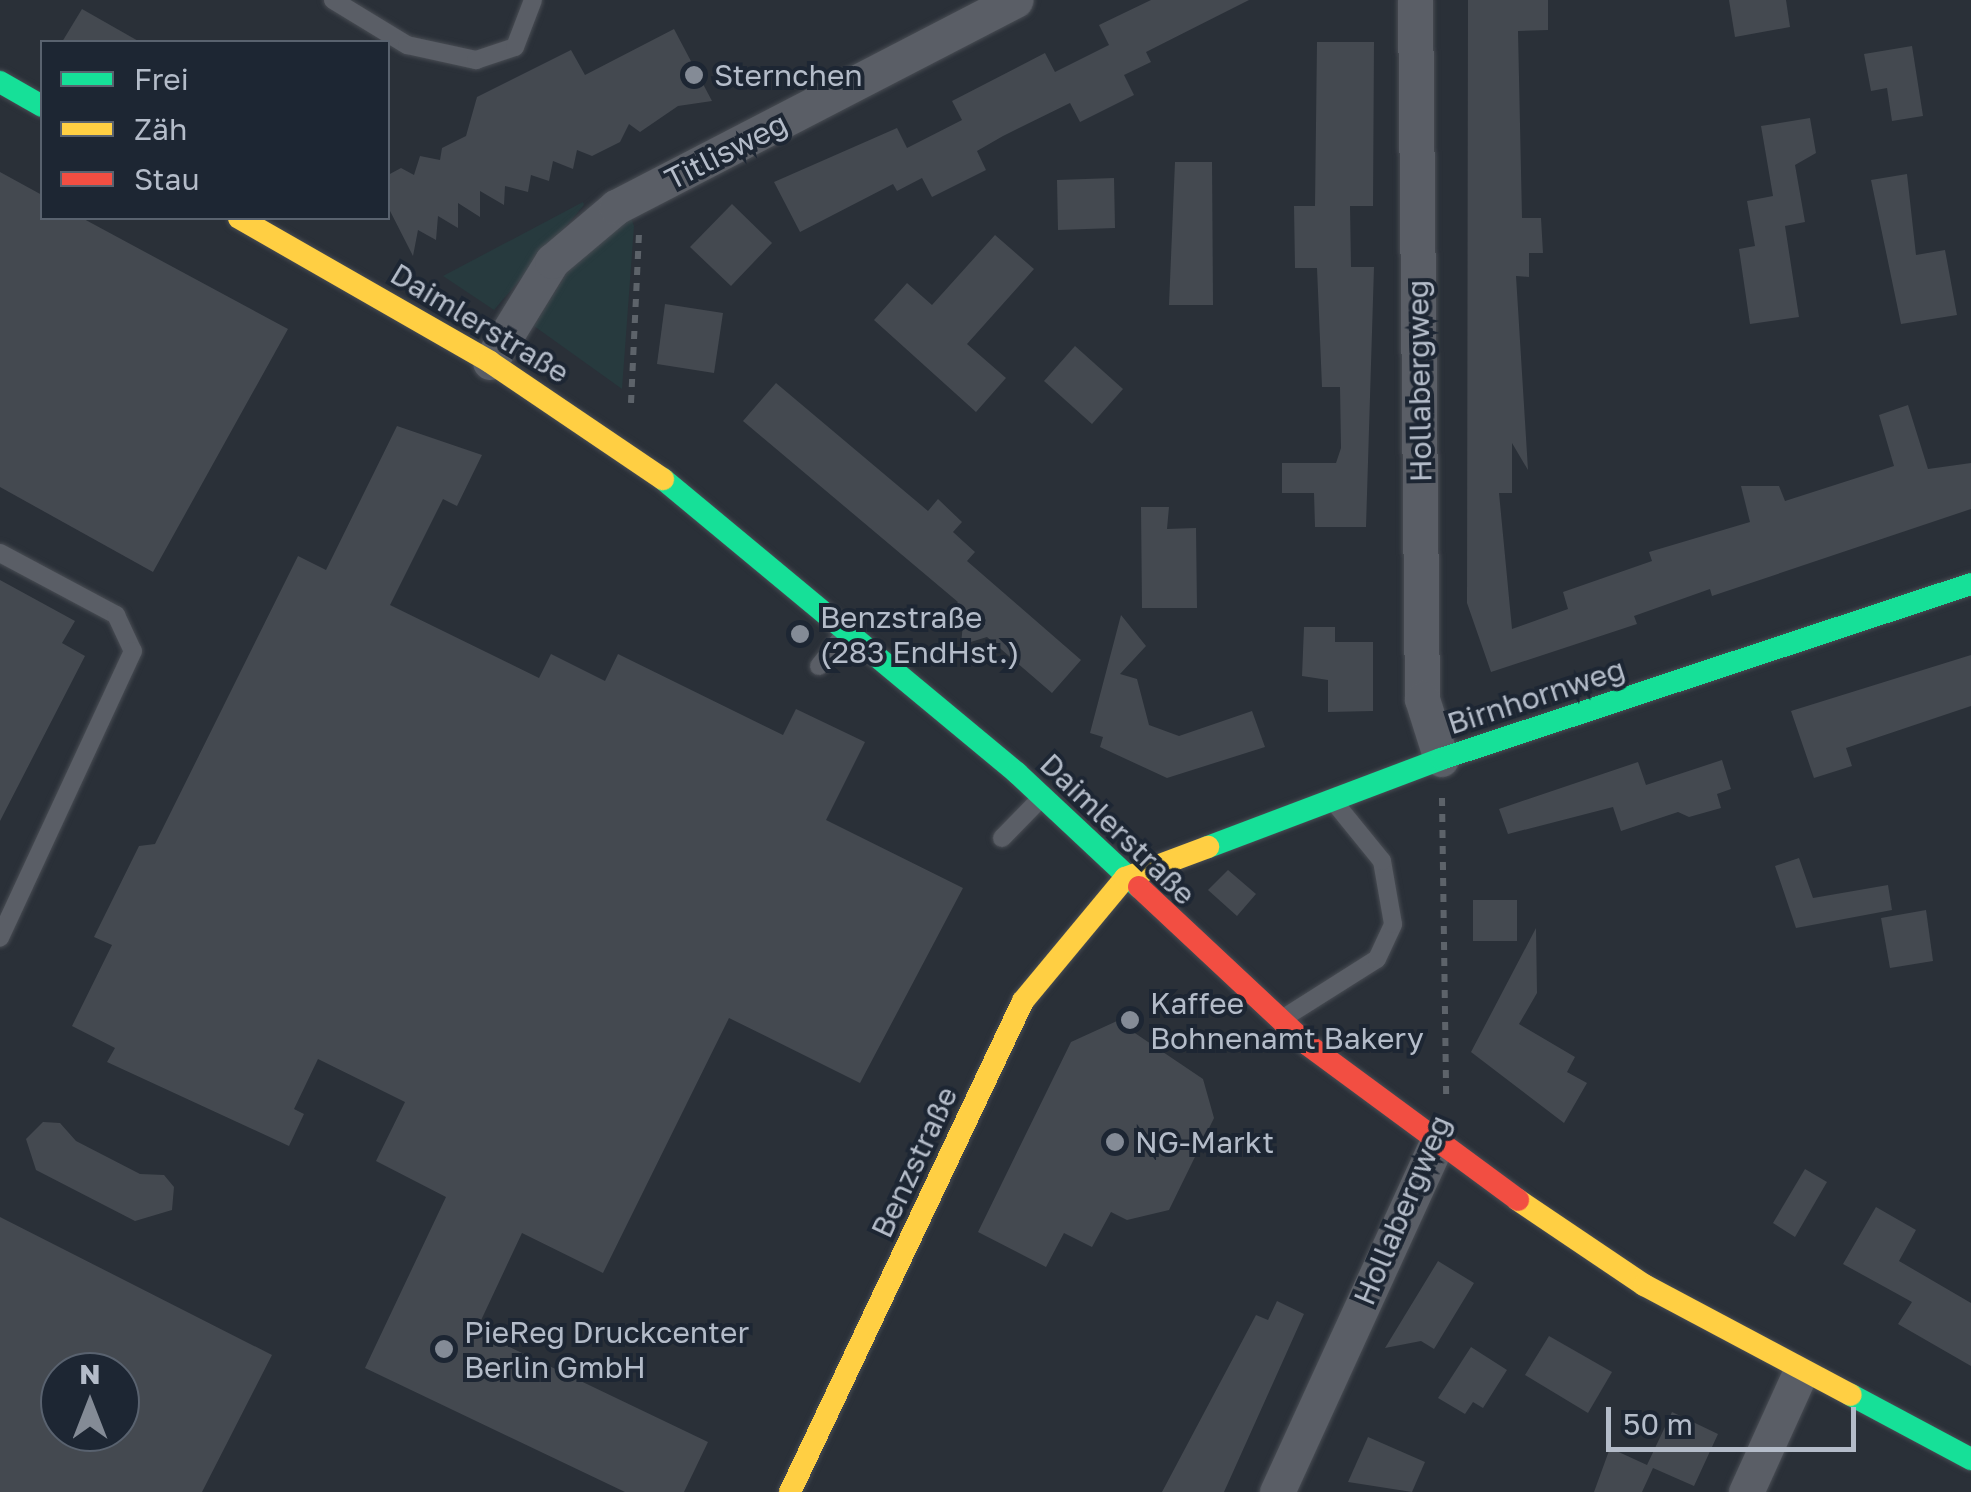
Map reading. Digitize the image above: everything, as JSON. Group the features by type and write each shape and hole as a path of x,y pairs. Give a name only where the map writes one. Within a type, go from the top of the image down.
{"street":[{"name":"Titlisweg","path":"490,362 572,238 640,195 1016,0"},
{"name":"Hollabergweg","path":"1415,0 1422,699 1441,775"},
{"path":"0,82 40,105"},
{"name":"Daimlerstraße","path":"242,220 490,362 699,503 1042,797 1280,1021 1436,1145 1644,1286 1799,1376 1971,1459"},
{"name":"Birnhornweg","path":"1125,878 1331,797 1441,775 1971,584"},
{"name":"Benzstraße","path":"790,1492 1023,1001 1125,878"},
{"name":"Hollabergweg","path":"1277,1492 1436,1145"},
{"path":"1746,1492 1799,1376"}],"lane":[{"path":"333,0 407,45 476,60 515,47 533,0"},
{"path":"0,553 116,615 133,651 0,938"},
{"path":"818,666 848,630"},
{"path":"1002,838 1042,797"},
{"path":"1280,1021 1377,959 1394,924 1382,860 1331,797"}],"path":[{"path":"631,403 640,195"},
{"name":"Hollabergweg","path":"1436,1145 1446,1110 1441,775"}],"green space":[{"path":"583,202 494,310 443,276"},
{"path":"631,218 634,226 622,389 534,326 570,268"}],"building":[{"path":"1151,0 1249,0 1146,52 1151,62 1124,75 1134,95 1080,122 1070,103 1003,136 977,151 986,170 932,197 922,178 897,191 893,184 800,232 774,182 897,128 907,148 962,120 952,101 1045,53 1055,72 1109,45 1099,25"},
{"path":"1468,0 1548,0 1548,30 1518,31 1522,218 1541,218 1543,253 1529,253 1529,277 1516,276 1528,470 1512,443 1512,493 1499,493 1512,629 1568,609 1563,592 1652,561 1649,552 1750,522 1741,486 1779,486 1785,501 1894,466 1879,415 1908,405 1928,469 1971,463 1971,509 1712,596 1710,589 1634,616 1637,624 1491,672 1467,603"},
{"path":"1729,0 1786,0 1790,27 1735,37"},
{"path":"82,9 136,40 63,40"},
{"path":"674,29 712,101 678,106 640,132 629,124 620,142 592,156 577,150 573,169 553,161 549,181 531,175 528,192 505,186 504,205 480,191 480,217 458,203 458,228 438,216 436,240 418,230 413,256 390,211 390,174 401,168 414,175 420,156 440,160 442,148 466,136 477,97 571,50 585,75"},
{"path":"1317,42 1374,42 1373,206 1350,206 1351,267 1374,267 1366,527 1315,527 1314,493 1282,493 1282,463 1336,463 1341,448 1340,387 1322,387 1317,268 1295,268 1294,206 1315,206"},
{"path":"1912,46 1923,116 1892,121 1887,88 1871,91 1864,54"},
{"path":"1810,118 1816,153 1795,165 1805,222 1785,226 1799,317 1750,324 1739,249 1755,246 1747,201 1773,196 1761,126"},
{"path":"1175,162 1212,162 1213,305 1169,305"},
{"path":"0,172 40,194 40,220 86,220 288,329 153,572 0,487"},
{"path":"1907,174 1916,255 1945,250 1957,315 1901,324 1871,180"},
{"path":"1114,178 1115,228 1058,230 1057,180"},
{"path":"732,204 772,243 731,286 690,247"},
{"path":"995,235 1034,269 967,344 1006,378 976,412 874,320 907,283 932,305"},
{"path":"665,304 723,313 714,373 657,364"},
{"path":"1075,346 1123,389 1092,424 1044,381"},
{"path":"776,383 928,511 938,499 962,522 953,532 975,552 967,561 1081,660 1052,693 987,637 961,645 963,623 950,612 958,602 743,421"},
{"path":"397,426 482,455 457,506 443,499 390,605 539,678 551,654 605,681 618,654 783,735 796,709 865,742 826,820 963,888 860,1083 729,1018 603,1273 522,1233 476,1331 708,1442 684,1492 625,1492 365,1368 446,1197 376,1161 405,1102 318,1059 294,1109 304,1114 289,1146 107,1062 115,1048 72,1026 112,945 94,937 139,846 155,844 298,556 326,570"},
{"path":"1141,507 1169,507 1167,529 1196,528 1197,608 1142,608"},
{"path":"0,580 75,621 62,643 85,656 0,821"},
{"path":"1121,615 1146,646 1120,674 1137,679 1149,725 1179,736 1252,711 1265,747 1167,778 1100,747 1103,737 1090,733"},
{"path":"1304,627 1335,627 1335,642 1373,642 1373,711 1328,712 1328,680 1302,676"},
{"path":"1971,655 1971,706 1846,748 1852,766 1814,778 1791,711"},
{"path":"1722,760 1731,789 1717,794 1721,808 1689,817 1678,812 1621,831 1613,807 1508,834 1499,809 1638,762 1646,785"},
{"path":"1799,858 1813,898 1888,885 1892,910 1796,928 1775,866"},
{"path":"1228,870 1256,894 1237,916 1208,890"},
{"path":"1473,900 1517,900 1517,941 1473,941"},
{"path":"1926,910 1933,961 1890,968 1881,918"},
{"path":"1536,928 1537,993 1519,1024 1575,1057 1567,1072 1587,1083 1564,1123 1471,1052"},
{"name":"NG-Markt","path":"1117,1021 1203,1079 1214,1118 1169,1210 1127,1220 1111,1212 1092,1247 1064,1233 1046,1267 978,1232 1071,1042"},
{"path":"43,1122 60,1123 76,1141 140,1174 164,1175 174,1187 172,1210 135,1221 36,1170 26,1139"},
{"path":"1805,1169 1827,1182 1795,1237 1773,1223"},
{"path":"1876,1207 1916,1230 1899,1261 1971,1303 1971,1366 1898,1324 1912,1302 1843,1264"},
{"path":"0,1217 272,1355 202,1492 0,1492"},
{"path":"1438,1261 1474,1283 1434,1349 1421,1341 1385,1348"},
{"path":"1277,1301 1304,1314 1224,1492 1162,1492 1256,1315 1268,1320"},
{"path":"1549,1336 1612,1372 1588,1413 1525,1375"},
{"path":"1471,1347 1507,1370 1483,1408 1473,1402 1465,1414 1438,1398"},
{"path":"1672,1412 1718,1434 1694,1486 1653,1468 1642,1492 1594,1492 1610,1448 1647,1465"},
{"path":"1368,1437 1425,1462 1412,1492 1348,1482"}],"traffic: fast":[{"path":"0,82 40,105"},
{"path":"663,479 1017,773 1139,887"},
{"path":"1208,847 1441,759 1971,584"},
{"path":"1851,1395 1971,1459"}],"traffic: slow":[{"path":"242,220 490,362 663,479"},
{"path":"790,1492 1023,1001 1125,878 1208,847"},
{"path":"1518,1200 1644,1285 1851,1395"}],"traffic: jam":[{"path":"1139,887 1308,1045 1518,1200"}],"place":[{"name":"Sternchen","path":"694,75"},
{"name":"Benzstraße (283 EndHst.)","path":"800,634"},
{"name":"Kaffee Bohnenamt Bakery","path":"1130,1020"},
{"name":"NG-Markt","path":"1115,1142"},
{"name":"PieReg Druckcenter Berlin GmbH","path":"444,1349"}]}
